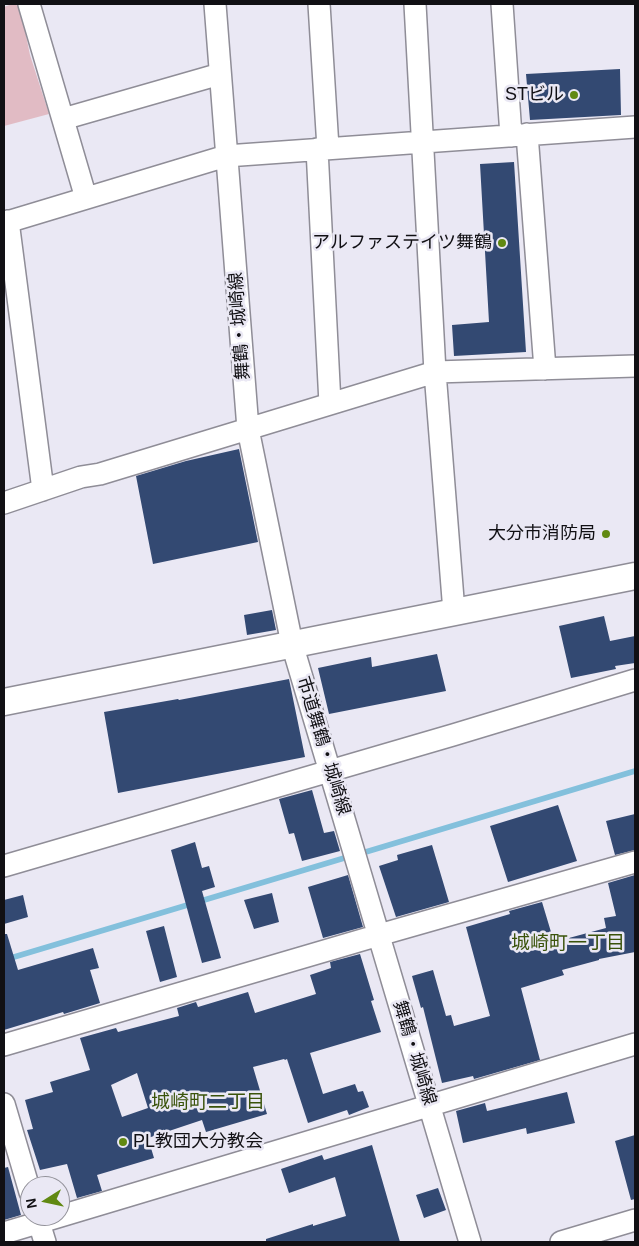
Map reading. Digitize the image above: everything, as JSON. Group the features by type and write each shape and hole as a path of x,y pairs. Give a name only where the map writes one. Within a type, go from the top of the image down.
{"street":[{"path":"29,4 86,198"},
{"name":"舞鶴・城崎線","path":"215,4 248,429 292,644"},
{"path":"319,4 330,404"},
{"path":"415,4 435,372 454,612"},
{"path":"502,4 519,135 545,369"},
{"path":"63,120 220,74"},
{"path":"43,490 6,222 226,156 635,127"},
{"path":"4,503 81,477 100,474 435,372 635,366"},
{"path":"4,702 635,576"},
{"name":"市道舞鶴・城崎線","path":"292,644 356,856"},
{"path":"4,866 635,680"},
{"name":"舞鶴・城崎線","path":"356,856 470,1242"},
{"path":"4,1045 635,862"},
{"path":"4,1233 40,1227 635,1044"},
{"path":"4,1104 25,1176"},
{"path":"561,1242 635,1220"}],"shaded area":[{"path":"12,4 20,6 30,55 49,114 4,126 4,7"}],"building":[{"name":"STビル","path":"620,69 621,115 530,120 526,74"},
{"name":"アルファステイツ舞鶴","path":"514,162 526,352 454,356 452,325 489,322 480,164"},
{"path":"239,449 258,542 153,564 136,476 186,461"},
{"path":"272,610 276,630 247,635 244,615"},
{"path":"604,616 610,641 635,636 635,663 615,666 616,669 571,678 559,626"},
{"path":"437,654 446,691 329,714 318,668 371,657 372,667"},
{"path":"289,679 305,757 118,793 104,712"},
{"path":"312,790 324,833 334,831 340,851 302,861 294,833 289,834 279,799"},
{"path":"558,805 577,861 508,882 490,826"},
{"path":"635,814 635,850 615,855 606,821"},
{"path":"195,842 202,868 209,866 215,887 202,891 221,958 202,963 171,850"},
{"path":"432,845 449,902 396,917 379,866 398,860 397,855"},
{"path":"348,875 363,927 323,938 308,887"},
{"path":"635,875 635,952 599,959 562,970 564,975 521,988 540,1060 474,1079 473,1076 442,1083 423,1007 421,1008 412,976 433,970 446,1016 451,1015 454,1026 490,1016 466,927 510,914 509,911 542,902 554,942 606,928 604,918 616,916 608,883"},
{"path":"272,893 279,922 254,929 244,900"},
{"path":"23,895 28,917 4,924 4,900"},
{"path":"164,926 177,977 160,982 146,931"},
{"path":"4,934 7,934 18,970 93,948 99,968 90,970 100,1003 4,1030"},
{"path":"360,954 374,1000 371,1001 381,1032 310,1053 323,1094 355,1084 358,1092 363,1091 369,1107 349,1115 347,1110 308,1123 287,1059 284,1059 253,1067 267,1114 206,1132 202,1120 148,1138 154,1158 97,1175 102,1191 77,1198 67,1164 40,1170 27,1130 33,1129 25,1100 53,1092 50,1082 90,1070 80,1038 116,1028 118,1032 179,1016 177,1008 196,1002 198,1007 248,992 255,1013 316,994 310,975 331,968 330,962","holes":["137,1073 148,1108 122,1117 111,1085"]},
{"path":"567,1092 575,1123 527,1134 526,1128 463,1143 456,1111 485,1103 487,1111"},
{"path":"635,1135 635,1199 631,1200 615,1141"},
{"path":"372,1145 400,1242 266,1242 266,1239 346,1216 335,1177 289,1193 281,1169 322,1155 324,1160"},
{"path":"8,1167 20,1215 4,1220 4,1168"},
{"path":"438,1188 446,1210 424,1218 416,1195"}],"waterway":[{"path":"359,854 635,771"},
{"path":"4,960 351,856"}],"place":[{"name":"STビル","path":"574,95"},
{"name":"アルファステイツ舞鶴","path":"502,243"},
{"name":"大分市消防局","path":"606,534"},
{"name":"PL教団大分教会","path":"123,1142"}],"district":[{"name":"城崎町一丁目","path":"568,944"},
{"name":"城崎町二丁目","path":"208,1103"}]}
